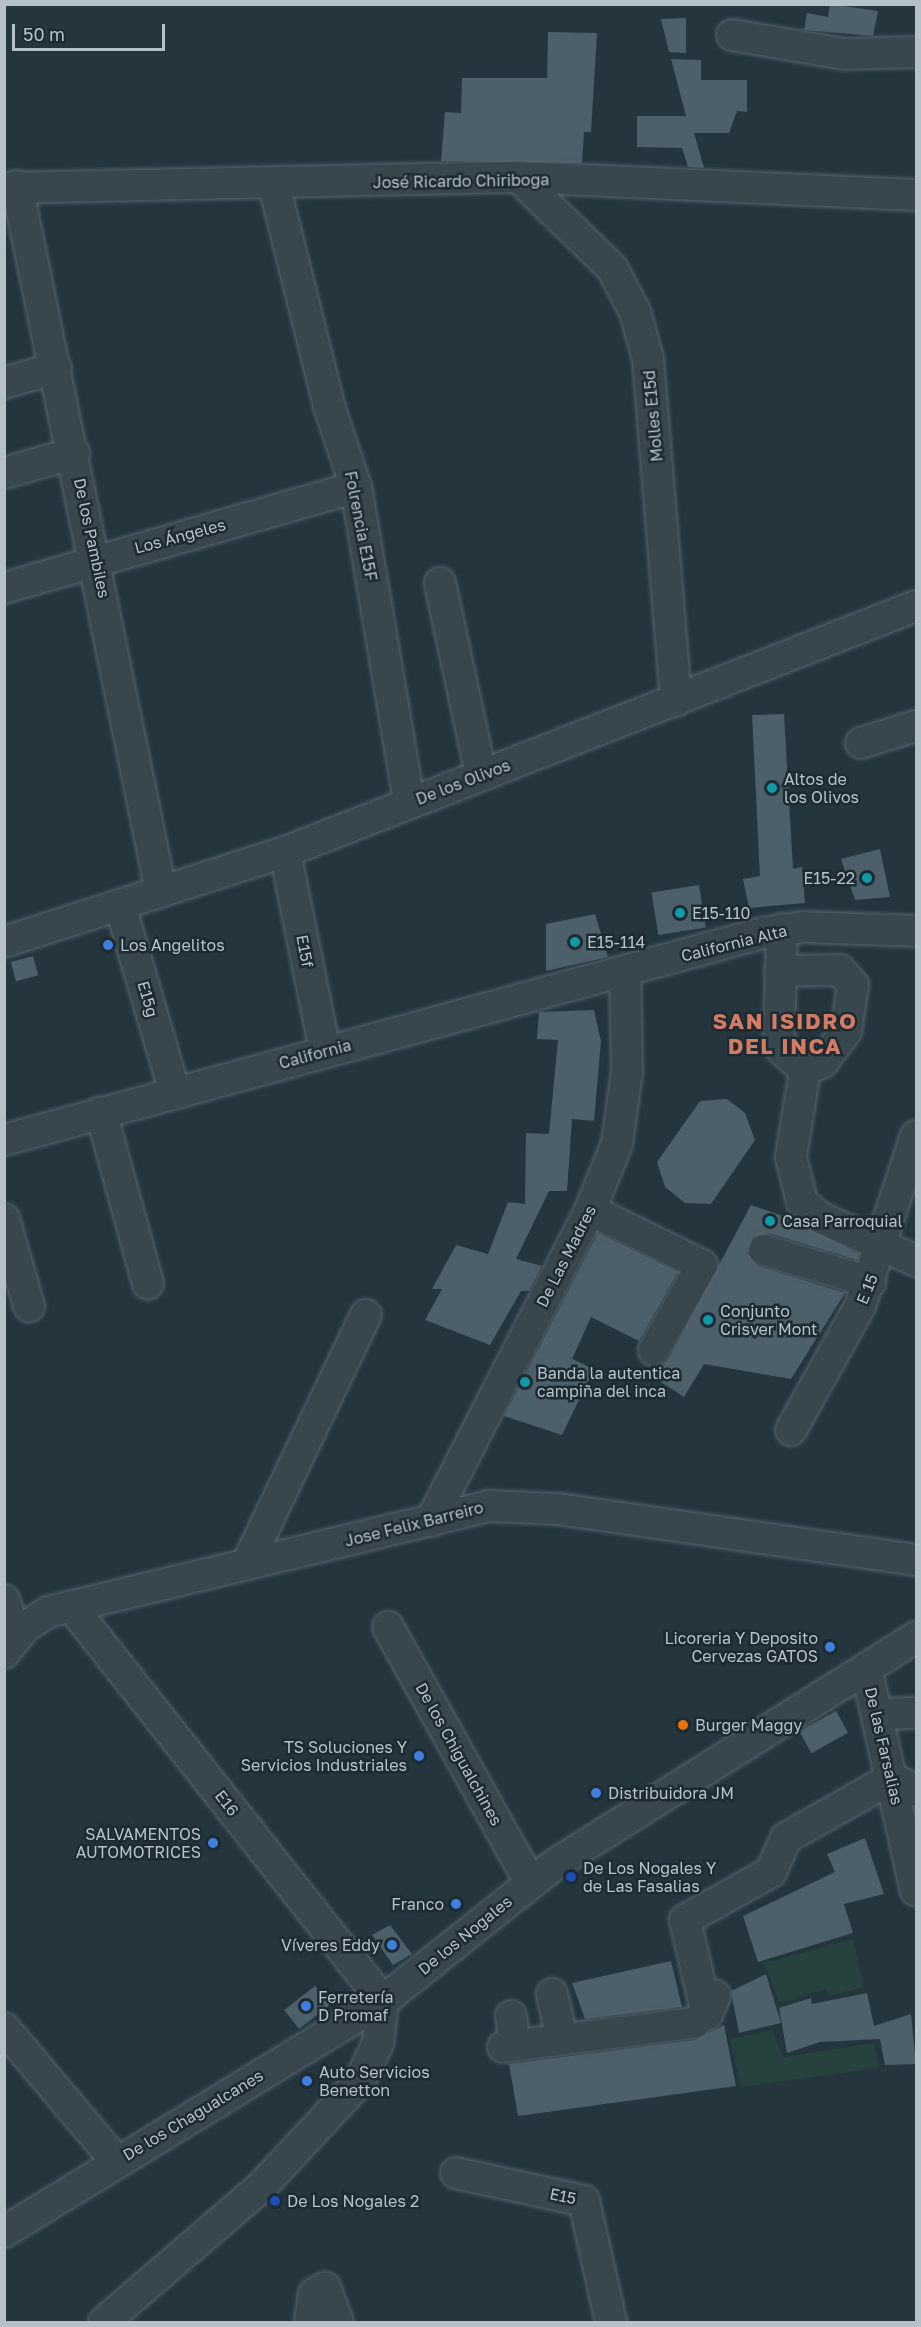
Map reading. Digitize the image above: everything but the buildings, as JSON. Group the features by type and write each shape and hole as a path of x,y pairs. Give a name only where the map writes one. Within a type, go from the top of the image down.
{"street":[{"path":"732,34 844,54 916,52"},
{"name":"José Ricardo Chiriboga","path":"11,187 274,185 518,177 916,195"},
{"name":"Molles E15d","path":"518,177 612,268 635,312 648,359 676,701"},
{"name":"Folrencia E15F","path":"274,185 329,406 356,487 409,802"},
{"name":"De los Pambiles","path":"11,187 56,368 161,891"},
{"path":"4,383 56,368"},
{"path":"4,473 74,453"},
{"name":"Los Ángeles","path":"4,588 96,559 356,487"},
{"path":"440,583 481,775"},
{"name":"De los Olivos","path":"4,942 285,852 916,606"},
{"path":"861,743 916,726"},
{"name":"E15f","path":"285,852 325,1051"},
{"name":"E15g","path":"120,905 175,1093"},
{"path":"782,929 780,970 782,1050 805,1070"},
{"name":"California Alta","path":"625,971 782,929 916,931"},
{"path":"780,970 840,970 853,985 846,1031 823,1062 805,1070"},
{"name":"California","path":"4,1140 625,971"},
{"name":"De Las Madres","path":"431,1521 590,1210 617,1144 627,1071 625,971"},
{"path":"805,1070 791,1157 802,1202 819,1217 916,1261"},
{"path":"101,1112 148,1284"},
{"name":"E 15","path":"791,1430 870,1282 884,1246 916,1136"},
{"path":"590,1210 702,1265 654,1350"},
{"path":"4,1219 29,1306"},
{"path":"764,1250 870,1282"},
{"path":"248,1564 366,1315"},
{"name":"Jose Felix Barreiro","path":"11,1645 36,1617 70,1606 488,1506 534,1506 916,1560"},
{"path":"4,1600 11,1645"},
{"name":"E16","path":"70,1606 384,2001"},
{"name":"De los Chigualchines","path":"388,1627 530,1882"},
{"name":"De los Nogales","path":"384,2001 530,1882 867,1672 916,1637"},
{"name":"De las Farsalias","path":"867,1672 904,1784 916,1891"},
{"path":"879,1714 916,1713"},
{"path":"510,2036 562,2039 693,2023 707,2014 691,1916 771,1872 786,1838 904,1784"},
{"path":"552,1994 562,2039"},
{"path":"104,2322 262,2186 360,2081 378,2043 384,2001"},
{"name":"De los Chagualcanes","path":"4,2232 116,2161 384,2001"},
{"path":"4,2028 116,2161"},
{"name":"E15","path":"456,2174 584,2201 611,2322"},
{"path":"310,2322 314,2294 325,2288 338,2322"}],"green space":[{"path":"853,1939 864,1987 829,1996 826,1989 779,2003 764,1963"},
{"path":"772,2030 783,2057 874,2043 879,2068 741,2087 730,2039"}],"place":[{"name":"Altos de los Olivos","path":"772,788"},
{"name":"E15-22","path":"867,878"},
{"name":"E15-110","path":"680,913"},
{"name":"E15-114","path":"575,942"},
{"name":"Los Angelitos","path":"108,945"},
{"name":"Casa Parroquial","path":"770,1221"},
{"name":"Conjunto Crisver Mont","path":"708,1320"},
{"name":"Banda la autentica campiña del inca","path":"525,1382"},
{"name":"Licoreria Y Deposito Cervezas GATOS","path":"830,1647"},
{"name":"Burger Maggy","path":"683,1725"},
{"name":"TS Soluciones Y Servicios Industriales","path":"419,1756"},
{"name":"Distribuidora JM","path":"596,1793"},
{"name":"SALVAMENTOS AUTOMOTRICES","path":"213,1843"},
{"name":"De Los Nogales Y de Las Fasalias","path":"571,1877"},
{"name":"Franco","path":"456,1904"},
{"name":"Víveres Eddy","path":"392,1945"},
{"name":"Ferretería D Promaf","path":"306,2006"},
{"name":"Auto Servicios Benetton","path":"307,2081"},
{"name":"De Los Nogales 2","path":"275,2201"}],"district":[{"name":"SAN ISIDRO DEL INCA","path":"785,1032"}]}
